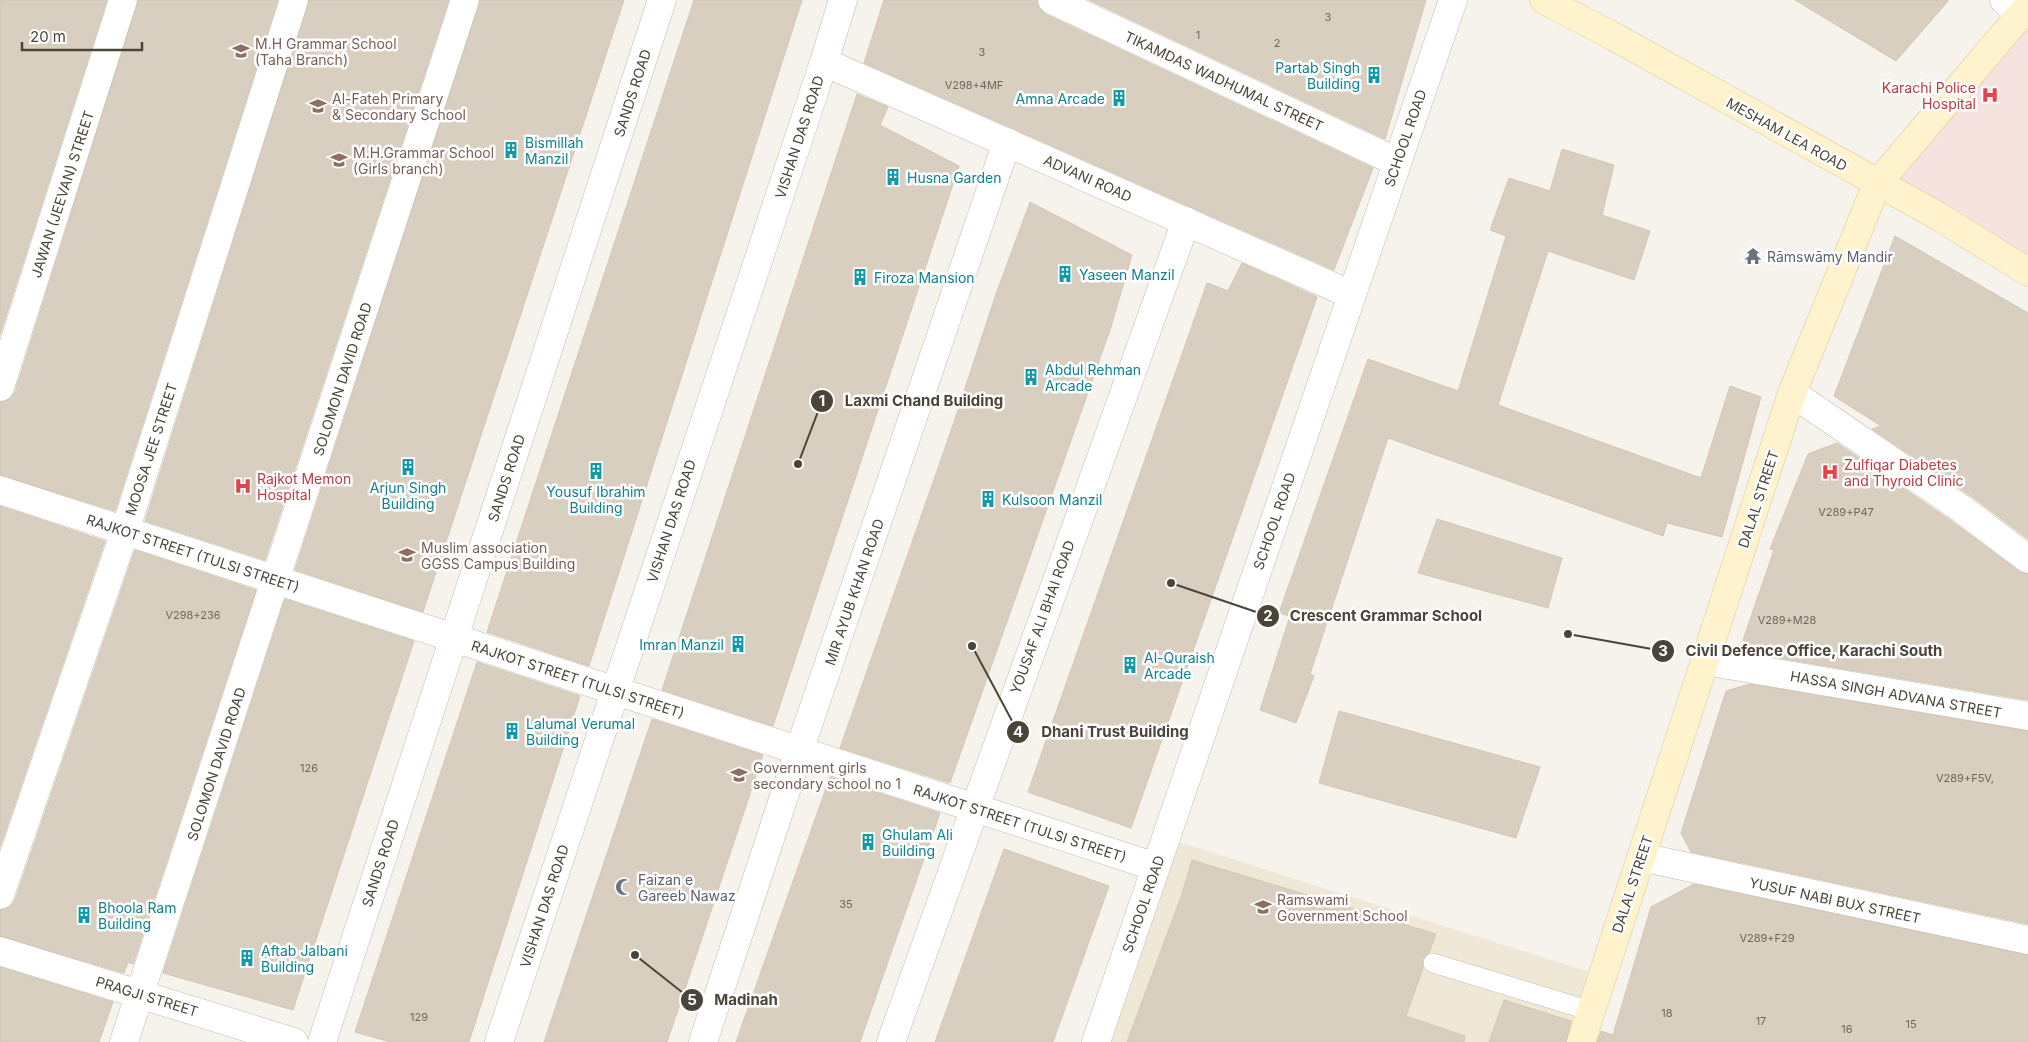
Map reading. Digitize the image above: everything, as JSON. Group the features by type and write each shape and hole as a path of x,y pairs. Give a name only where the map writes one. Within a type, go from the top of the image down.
{"street":[{"name":"JAWAN (JEEVAN) STREET","path":"0,387 123,0"},
{"name":"MOOSA JEE STREET","path":"0,895 125,531 294,0"},
{"name":"SOLOMON DAVID ROAD","path":"124,1042 465,0"},
{"name":"SANDS ROAD","path":"322,1042 662,0"},
{"name":"VISHAN DAS ROAD","path":"499,1042 843,0"},
{"name":"TIKAMDAS WADHUMAL STREET","path":"1052,0 1397,162"},
{"name":"SCHOOL ROAD","path":"1096,1042 1453,0"},
{"name":"MESHAM LEA ROAD","path":"1544,0 1612,35 1938,216 2028,272"},
{"name":"DALAL STREET","path":"1581,1042 1792,393 1878,184 2017,7"},
{"name":"ADVANI ROAD","path":"824,62 1352,295"},
{"name":"MIR AYUB KHAN ROAD","path":"703,1042 799,751 1007,142"},
{"name":"YOUSAF ALI BHAI ROAD","path":"891,1042 1186,221"},
{"path":"1792,393 1962,509 2028,559"},
{"name":"RAJKOT STREET (TULSI STREET)","path":"0,490 1156,867"},
{"name":"HASSA SINGH ADVANA STREET","path":"1705,661 2028,716"},
{"name":"YUSUF NABI BUX STREET","path":"1641,858 2028,940"},
{"name":"PRAGJI STREET","path":"0,951 294,1042"}],"lane":[{"path":"1433,963 1591,1011"}],"shaded area":[{"name":"Karachi Police Hospital","path":"2028,6 2028,269 1877,184"},
{"name":"Ramswami Government School","path":"1166,838 1602,976 1582,1042 1096,1042"}],"building":[{"path":"0,0 107,0 0,335"},
{"path":"138,0 278,0 115,511 0,475 0,402 10,399 15,392"},
{"path":"309,0 449,0 265,560 145,521"},
{"path":"480,0 624,0 423,612 295,570"},
{"path":"694,0 802,0 589,666 487,632"},
{"path":"884,0 1037,0 1039,8 1045,14 1373,168 1334,270 864,63"},
{"path":"1089,0 1426,0 1385,139"},
{"path":"1795,0 1949,0 1896,61"},
{"path":"857,94 888,107 880,125 959,166 773,726 662,690"},
{"path":"1562,149 1614,165 1602,215 1650,231 1634,280 1548,251 1498,405 1701,478 1730,386 1761,397 1722,537 1667,523 1663,536 1388,438 1310,674 1314,676 1296,723 1260,710 1290,616 1279,613 1368,359 1458,391 1506,236 1490,230 1509,178 1550,191"},
{"path":"1030,202 1132,255 1110,330 950,783 840,748 953,425 996,294"},
{"path":"1895,236 2028,313 2028,539 1971,496 1872,429 1881,426 1834,396"},
{"path":"1242,263 1317,297 1131,828 1028,792 1207,283 1228,291"},
{"path":"1837,443 1953,522 2019,571 2028,574 2028,700 1755,654 1743,640 1774,550 1770,549 1808,454"},
{"path":"0,506 105,541 0,847"},
{"path":"1437,519 1562,558 1548,608 1418,573"},
{"path":"135,550 256,590 133,964 128,962 124,973 0,936 0,910 10,907 15,900"},
{"path":"285,599 414,641 293,1010 163,973"},
{"path":"477,662 580,696 469,1042 390,1042 355,1032"},
{"path":"1750,684 2028,731 2028,924 1691,852 1681,833 1726,691"},
{"path":"1339,711 1540,767 1516,838 1319,783"},
{"path":"652,719 763,755 680,1004 667,1042 544,1042"},
{"path":"830,777 940,813 860,1042 736,1042"},
{"path":"1004,849 1109,886 1053,1042 935,1042"},
{"name":"Ramswami Government School","path":"1192,860 1436,934 1429,953 1422,959 1423,968 1406,1016 1465,1036 1464,1042 1127,1042 1181,897"},
{"path":"1694,884 2028,955 2028,1042 1597,1042 1601,1031 1613,1035 1651,907"},
{"path":"0,967 113,1002 99,1042 0,1042"},
{"path":"1504,1000 1571,1021 1566,1042 1489,1042"}],"place":[{"name":"M.H Grammar School (Taha Branch)","path":"241,51"},
{"name":"Partab Singh Building","path":"1374,75"},
{"name":"Karachi Police Hospital","path":"1990,95"},
{"name":"Amna Arcade","path":"1119,98"},
{"name":"Al-Fateh Primary & Secondary School","path":"318,106"},
{"name":"Bismillah Manzil","path":"511,150"},
{"name":"M.H.Grammar School (Girls branch)","path":"339,160"},
{"name":"Husna Garden","path":"893,177"},
{"name":"Rāmswāmy Mandir","path":"1753,256"},
{"name":"Yaseen Manzil","path":"1065,274"},
{"name":"Firoza Mansion","path":"860,277"},
{"name":"Abdul Rehman Arcade","path":"1031,377"},
{"name":"Laxmi Chand Building","path":"798,464"},
{"name":"Arjun Singh Building","path":"408,467"},
{"name":"Yousuf Ibrahim Building","path":"596,471"},
{"name":"Zulfiqar Diabetes and Thyroid Clinic","path":"1830,472"},
{"name":"Rajkot Memon Hospital","path":"243,486"},
{"name":"Kulsoon Manzil","path":"988,499"},
{"name":"Muslim association GGSS Campus Building","path":"407,555"},
{"name":"Crescent Grammar School","path":"1171,583"},
{"name":"Civil Defence Office, Karachi South","path":"1568,634"},
{"name":"Imran Manzil","path":"738,644"},
{"name":"Dhani Trust Building","path":"972,646"},
{"name":"Al-Quraish Arcade","path":"1130,665"},
{"name":"Lalumal Verumal Building","path":"512,731"},
{"name":"Government girls secondary school no 1","path":"739,775"},
{"name":"Ghulam Ali Building","path":"868,842"},
{"name":"Faizan e Gareeb Nawaz","path":"624,887"},
{"name":"Ramswami Government School","path":"1263,907"},
{"name":"Bhoola Ram Building","path":"84,915"},
{"name":"Madinah","path":"635,955"},
{"name":"Aftab Jalbani Building","path":"247,958"}]}
